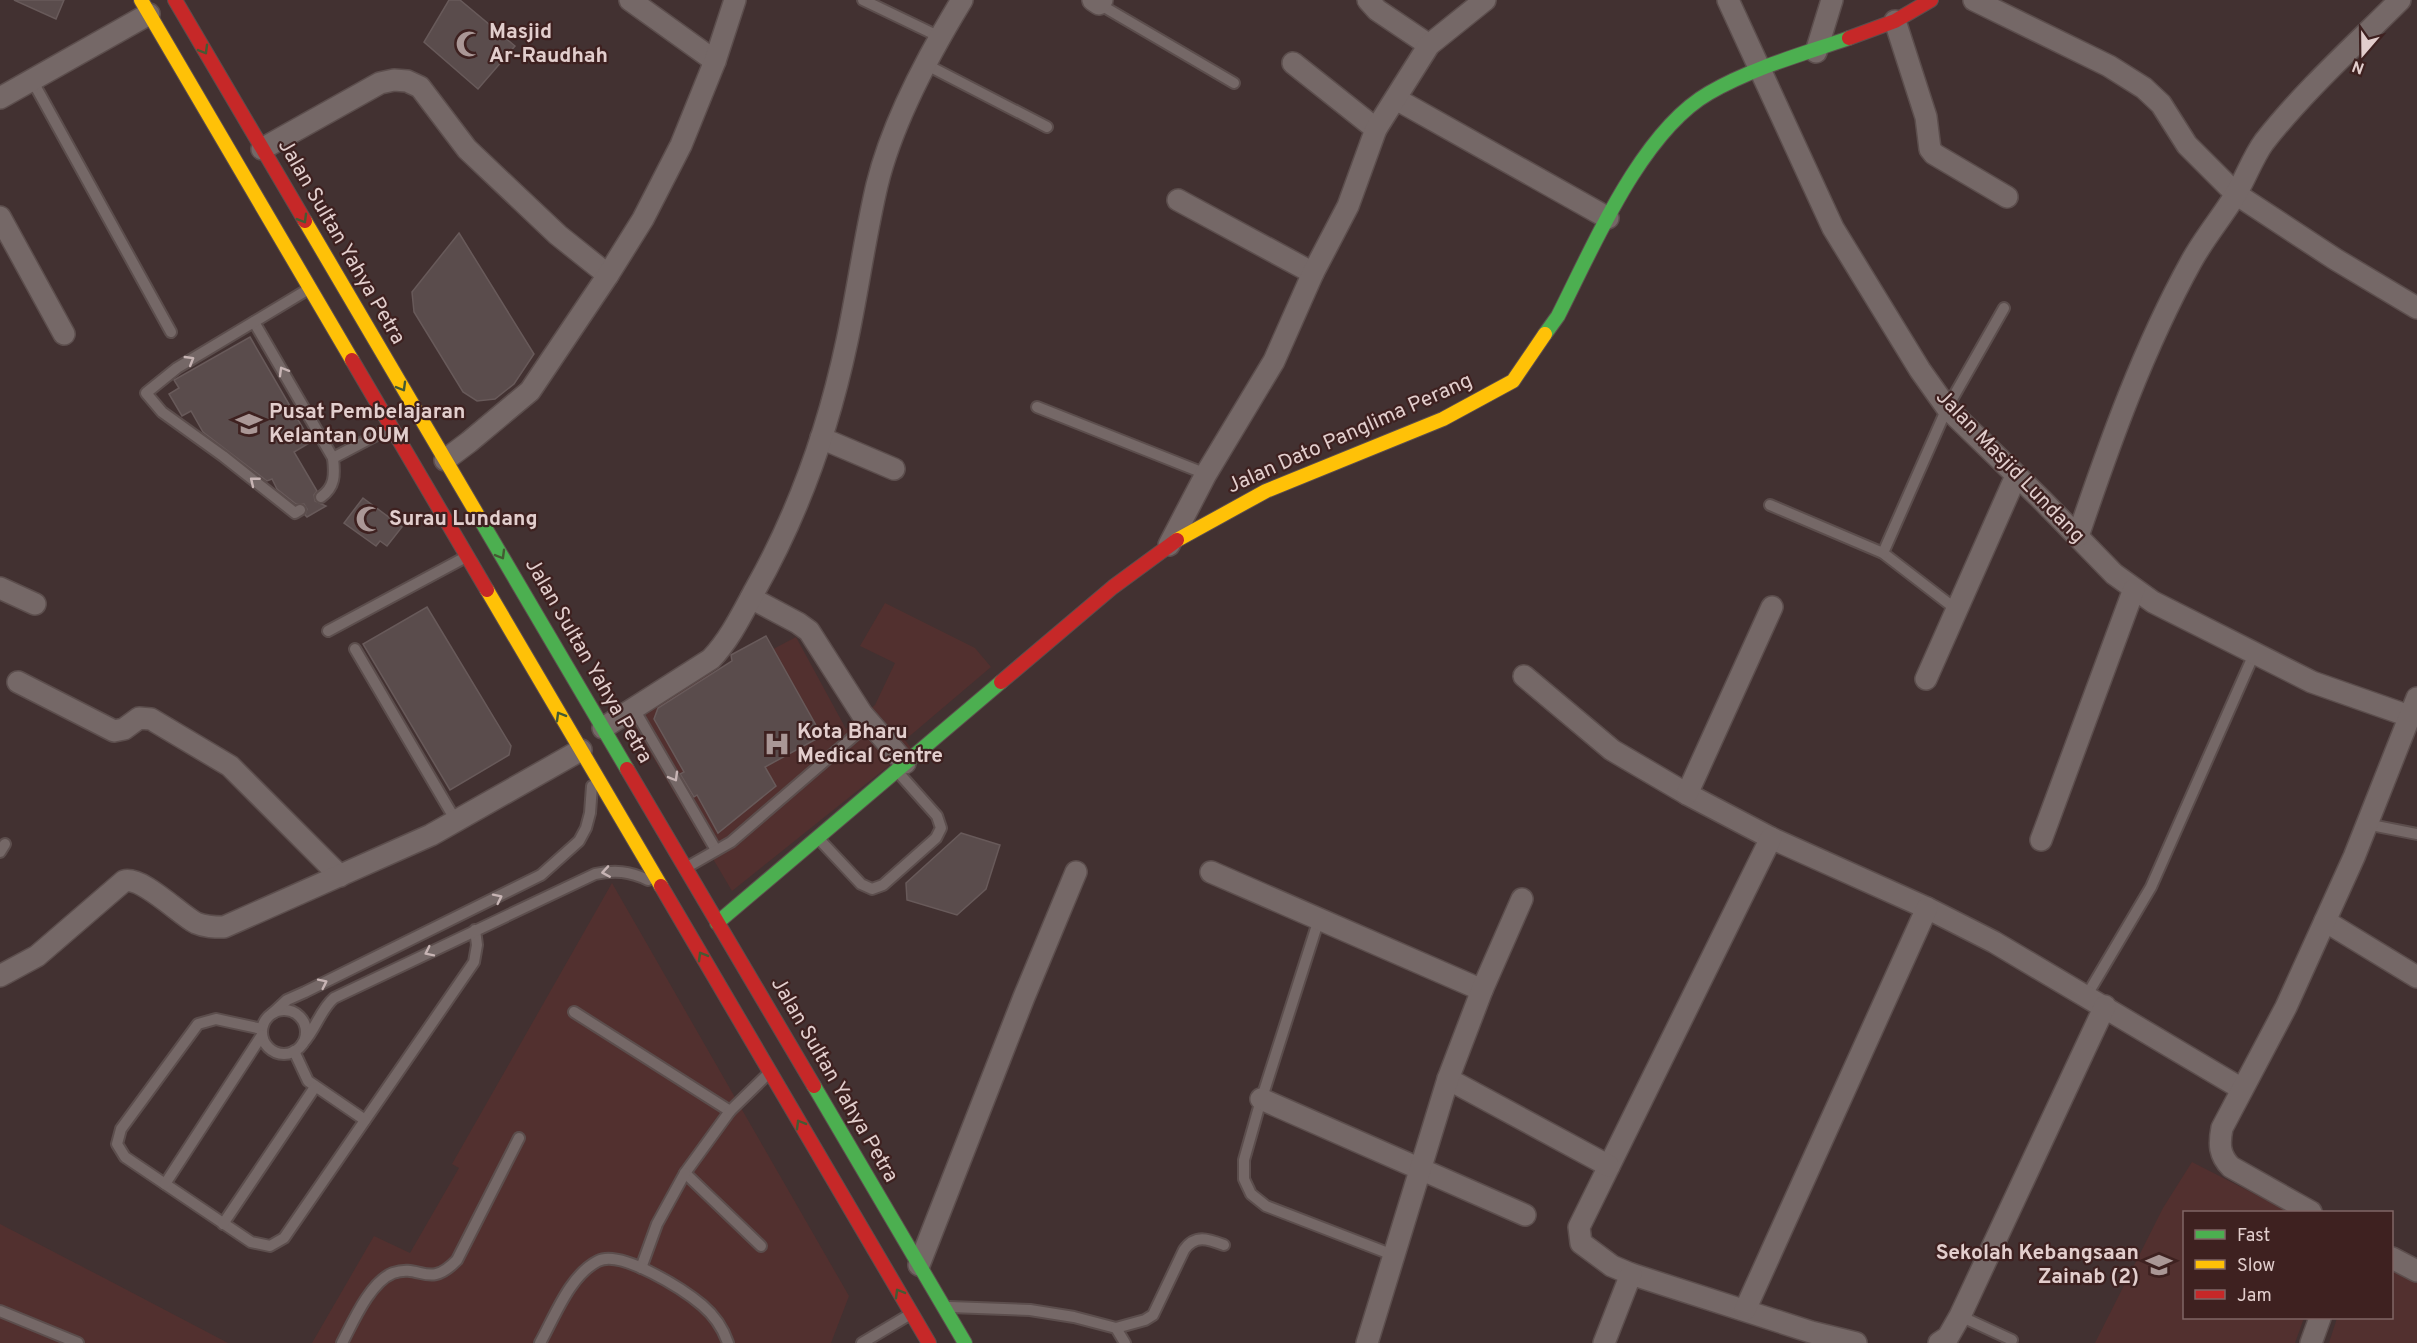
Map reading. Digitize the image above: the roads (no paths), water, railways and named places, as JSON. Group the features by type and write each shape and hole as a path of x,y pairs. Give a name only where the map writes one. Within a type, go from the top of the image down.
{"main road":[{"name":"Jalan Sultan Yahya Petra","path":"175,0 964,1343"},
{"name":"Jalan Dato Panglima Perang","path":"717,923 1113,587 1169,545 1266,491 1443,419 1513,381 1558,316 1632,176 1674,119 1709,93 1760,70 1816,52 1895,21 1931,0"},
{"path":"145,7 929,1343"}],"street":[{"path":"630,0 715,62"},
{"path":"445,460 530,391 608,275 643,219 681,145 715,62 735,0"},
{"path":"603,728 711,659 723,646 774,558 821,438 847,343 877,184 892,137 925,64 962,0"},
{"path":"1368,0 1377,10 1429,45"},
{"path":"1169,545 1206,474 1274,361 1313,273 1348,206 1376,129 1429,45 1485,0"},
{"name":"Jalan Masjid Lundang","path":"1728,0 1833,228 1920,370 1947,408 2114,574 2153,602 2312,682 2412,718"},
{"path":"1816,52 1832,0"},
{"path":"1974,0 2109,66 2144,88 2161,104 2187,145 2236,194 2335,259 2417,308"},
{"path":"2078,536 2132,386 2192,260 2236,194 2263,143 2329,70 2400,0"},
{"path":"0,98 145,7"},
{"path":"1895,21 1926,117 1930,149 1934,154 2007,197"},
{"path":"1293,63 1376,129"},
{"path":"262,148 381,83 394,80 407,81 420,87 431,99 467,149 558,235 608,275"},
{"path":"1396,99 1608,218"},
{"path":"1178,200 1313,273"},
{"path":"0,217 64,334"},
{"path":"821,438 894,469"},
{"path":"1926,679 2016,476"},
{"path":"0,588 34,604"},
{"path":"2041,840 2134,589"},
{"path":"751,598 809,631 857,707 901,767"},
{"path":"1687,794 1772,607"},
{"path":"1524,676 1612,750 1687,794 1771,838 1927,908 1994,942 2242,1089"},
{"path":"18,682 114,731 124,729 139,718 151,719 230,766 340,876"},
{"path":"2309,1211 2231,1167 2223,1158 2220,1147 2222,1128 2286,1007 2354,857 2412,718"},
{"path":"0,976 37,956 129,879 141,883 198,924 224,927 431,835 585,757"},
{"path":"1771,838 1579,1227 1581,1243 1612,1266 1631,1274 1744,1310 1809,1337 1856,1343"},
{"path":"919,1265 1024,997 1076,872"},
{"path":"1211,872 1482,990"},
{"path":"1367,1343 1448,1079 1482,990 1521,899"},
{"path":"1744,1310 1927,908"},
{"path":"2325,921 2417,977"},
{"path":"1939,1343 1948,1336 1960,1316 2096,1001"},
{"path":"1448,1079 1609,1167"},
{"path":"1261,1099 1525,1215"},
{"path":"2393,1259 2417,1271"},
{"path":"1604,1343 1631,1274"},
{"path":"2311,1343 2319,1319"}],"lane":[{"path":"863,0 940,37"},
{"path":"1098,1 1234,83"},
{"path":"925,64 1047,127"},
{"path":"32,80 171,332"},
{"path":"300,510 295,513 223,456 162,412 146,393 177,368 310,288"},
{"path":"1883,553 1947,408 2004,308"},
{"path":"254,322 333,458 334,480 327,493 321,497"},
{"path":"1037,407 1206,474"},
{"path":"333,458 391,427"},
{"path":"1770,505 1883,553 1957,610"},
{"path":"328,631 467,556"},
{"path":"355,649 456,821"},
{"path":"2096,1001 2151,887 2254,654"},
{"path":"634,709 716,850"},
{"path":"685,868 731,842 869,723"},
{"path":"165,1184 262,1032 264,1023 292,996 326,982 541,875 570,851 586,828 592,798 585,757"},
{"path":"818,838 861,884 872,889 883,885 936,838 941,828 937,816 901,767"},
{"path":"2366,824 2417,834"},
{"path":"262,1032 267,1046 272,1050 286,1054 294,1051 314,1029 334,998 595,874 614,870 630,872 661,887"},
{"path":"1319,919 1261,1099 1244,1160 1244,1179 1251,1194 1266,1206 1393,1255"},
{"path":"262,1032 216,1019 198,1024 121,1129 117,1144 125,1157 223,1224 251,1242 270,1246 284,1238 474,962 477,945 475,930"},
{"path":"273,1012 286,1010 299,1016 306,1029 303,1043"},
{"path":"574,1012 730,1111"},
{"path":"294,1051 303,1073 315,1087 365,1120"},
{"path":"641,1268 657,1224 685,1173 730,1111 770,1072"},
{"path":"223,1224 315,1087"},
{"path":"342,1343 375,1287 394,1273 414,1272 431,1276 446,1271 456,1260 519,1138"},
{"path":"685,1173 760,1246"},
{"path":"943,1307 1030,1310 1074,1317 1116,1328 1145,1320 1154,1315 1184,1250 1191,1242 1203,1238 1224,1245"},
{"path":"540,1343 571,1288 585,1270 601,1259 620,1260 641,1268 679,1289 704,1306 723,1327 728,1343"},
{"path":"0,1311 78,1343"},
{"path":"862,1343 912,1314"},
{"path":"1960,1316 2012,1340"},
{"path":"1116,1328 1125,1343"}],"place":[{"name":"Masjid Ar-Raudhah","path":"469,44"},
{"name":"Pusat Pembelajaran Kelantan OUM","path":"249,424"},
{"name":"Surau Lundang","path":"369,519"},
{"name":"Kota Bharu Medical Centre","path":"777,744"},
{"name":"Sekolah Kebangsaan Zainab (2)","path":"2159,1265"}]}
